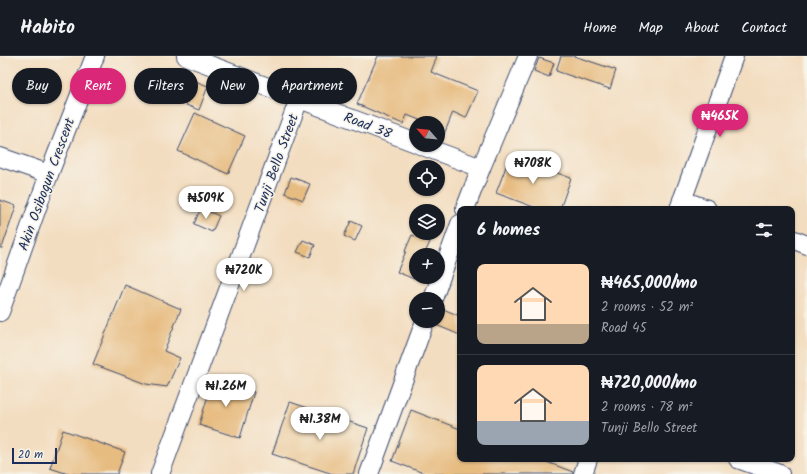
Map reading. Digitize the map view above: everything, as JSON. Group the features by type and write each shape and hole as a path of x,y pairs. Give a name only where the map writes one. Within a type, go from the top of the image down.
{"street":[{"name":"Akin Osibogun Crescent","path":"0,312 49,174 95,56"},
{"name":"Road 38","path":"186,56 267,87"},
{"path":"467,206 480,168 528,56"},
{"path":"691,206 680,204 734,56"},
{"name":"Tunji Bello Street","path":"160,474 297,104"},
{"name":"Road 38","path":"312,104 409,140"},
{"path":"438,152 480,168"},
{"path":"0,157 49,174"},
{"path":"436,292 457,232"},
{"path":"795,240 807,245"},
{"path":"369,474 422,328"},
{"path":"583,474 587,462"},
{"path":"746,462 780,474"}],"building":[{"path":"378,56 437,56 431,72 478,91 466,118 453,112 445,132 445,116 407,115 403,124 357,104"},
{"path":"561,56 574,56 616,70 610,89 556,71"},
{"path":"539,58 554,63 549,77 534,71"},
{"path":"198,82 206,85 206,91 199,110 186,105 198,104"},
{"path":"195,113 245,136 228,174 178,151"},
{"path":"510,156 571,178 561,206 531,206 496,193"},
{"path":"291,177 310,184 303,200 285,193"},
{"path":"0,200 16,206 2,248 0,248"},
{"path":"201,208 219,216 212,232 194,224"},
{"path":"351,221 362,226 355,241 344,236"},
{"path":"303,240 315,245 310,257 297,252"},
{"path":"410,240 425,240 430,242 427,248 409,248 409,277 397,272"},
{"path":"125,285 181,309 164,351 180,358 167,387 146,384 93,364"},
{"path":"445,310 457,315 457,334 443,328 445,328"},
{"path":"213,379 254,392 240,438 199,425"},
{"path":"290,402 368,428 353,474 333,474 272,454"},
{"path":"411,410 457,428 457,462 547,462 573,472 573,474 426,474 392,461"},
{"path":"63,430 125,452 117,474 68,474 50,468"}]}
